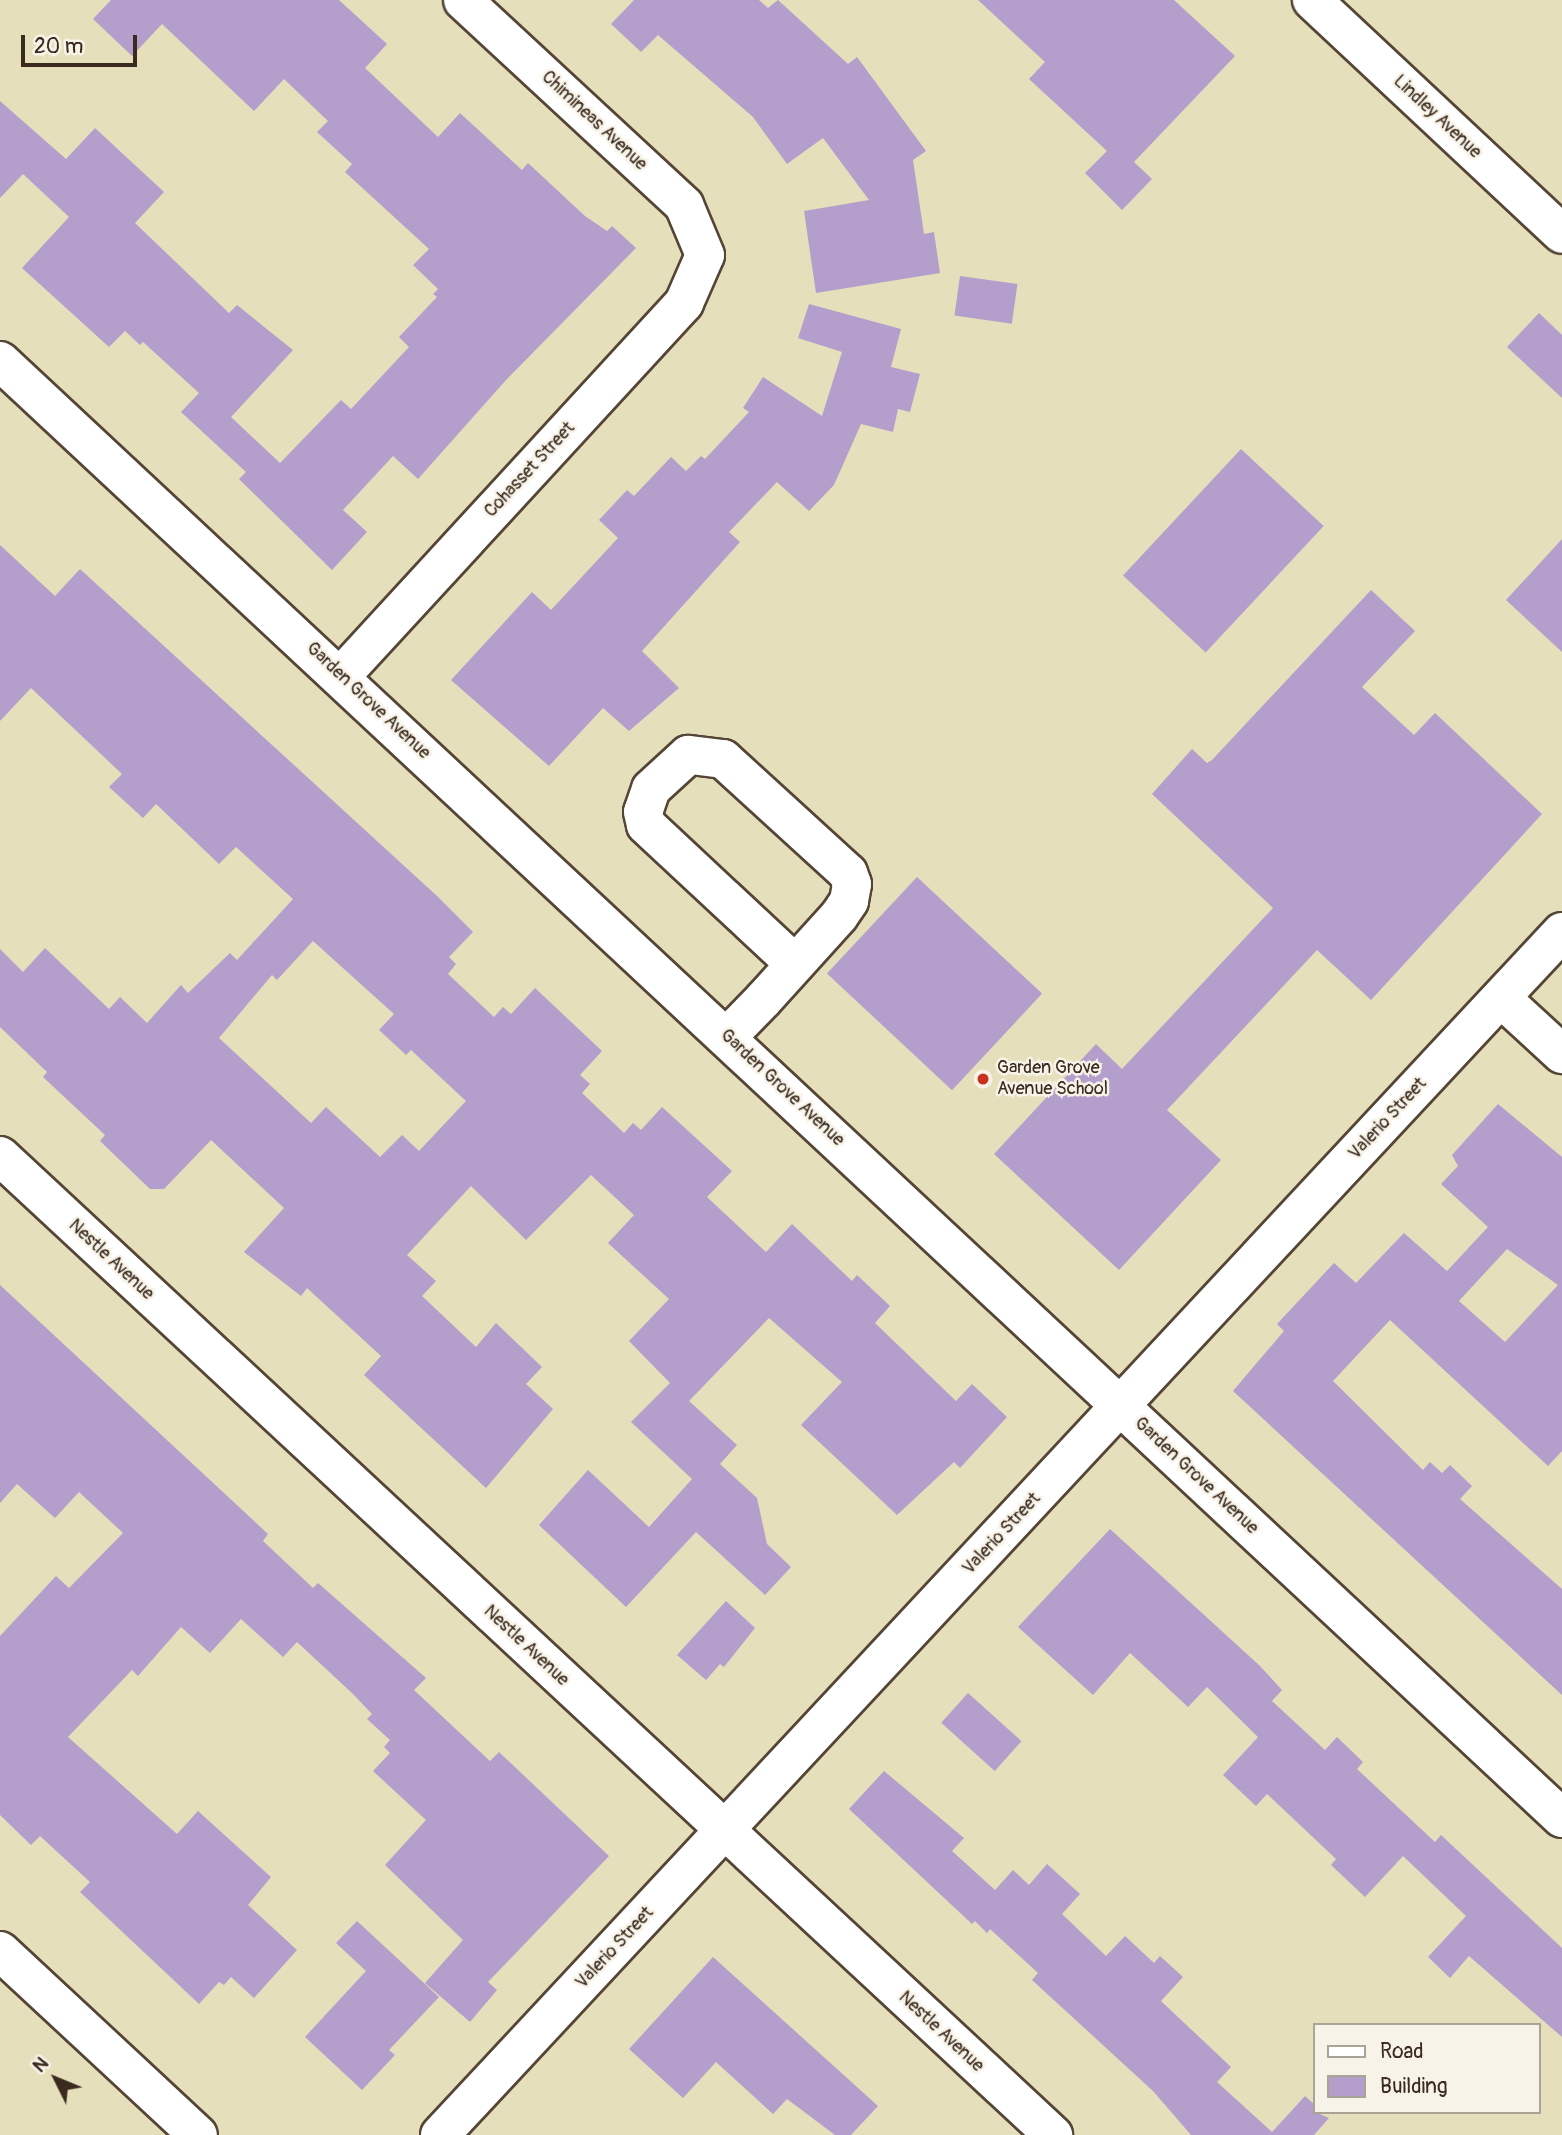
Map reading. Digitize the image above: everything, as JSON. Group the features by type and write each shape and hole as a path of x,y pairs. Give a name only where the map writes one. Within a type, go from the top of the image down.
{"street":[{"name":"Chimineas Avenue","path":"463,0 684,205 705,256"},
{"name":"Lindley Avenue","path":"1312,0 1562,234"},
{"name":"Cohasset Street","path":"341,676 684,303 705,256"},
{"name":"Garden Grove Avenue","path":"0,361 341,676 1562,1818"},
{"path":"727,1037 795,964 849,901 848,873 723,759 688,755 651,789 643,812 646,825 795,964"},
{"name":"Valerio Street","path":"440,2135 1562,932"},
{"path":"1501,998 1562,1054"},
{"name":"Nestle Avenue","path":"0,1156 1053,2135"},
{"path":"0,1951 198,2135"}],"building":[{"path":"111,0 339,0 387,44 365,68 438,137 460,113 522,170 528,163 585,216 607,231 612,226 636,248 506,380 418,479 393,456 343,510 367,532 332,570 239,479 246,472 181,412 199,393 143,342 140,345 125,331 109,347 22,268 69,217 23,174 0,198 0,101 66,159 95,128 164,192 135,223 229,313 237,305 293,350 231,417 280,463 341,400 351,409 409,347 399,337 437,297 433,294 438,289 413,265 429,249 345,172 352,164 317,132 328,121 284,79 254,111 162,24 132,56 93,19"},
{"path":"634,0 759,0 768,8 778,0 848,64 857,57 926,151 913,160 924,234 934,232 940,273 816,293 804,211 869,200 823,138 787,164 753,117 658,35 641,52 611,24"},
{"path":"978,0 1174,0 1235,56 1134,162 1152,179 1122,210 1085,173 1107,151 1029,79 1045,62"},
{"path":"960,276 1017,284 1012,324 954,316"},
{"path":"809,304 901,329 891,367 920,374 910,412 898,409 893,432 861,424 834,485 809,511 777,482 729,532 740,542 642,651 679,688 629,731 603,708 549,766 451,680 532,592 551,610 618,538 599,520 627,490 634,496 671,457 686,471 701,456 705,459 749,412 743,408 763,377 822,416 842,352 798,338"},
{"path":"1539,313 1562,335 1562,398 1507,347"},
{"path":"1241,449 1324,526 1206,653 1123,576"},
{"path":"1562,539 1562,652 1506,600"},
{"path":"0,545 55,596 80,569 437,896 473,932 449,957 456,964 448,974 494,1017 503,1007 511,1014 535,988 602,1051 580,1075 590,1084 582,1093 624,1133 633,1123 641,1130 662,1107 732,1171 707,1197 766,1252 792,1224 852,1281 857,1275 890,1306 875,1323 956,1401 972,1384 1007,1417 960,1468 954,1462 897,1515 801,1425 842,1382 769,1318 689,1401 737,1445 720,1464 757,1498 767,1544 791,1567 765,1595 696,1532 626,1607 539,1525 588,1470 649,1527 692,1479 631,1422 670,1383 629,1341 669,1299 608,1243 634,1215 591,1175 526,1240 471,1186 407,1255 436,1281 422,1296 476,1347 496,1323 542,1367 526,1384 553,1409 486,1488 364,1375 381,1356 307,1288 301,1296 244,1252 284,1208 211,1140 164,1189 150,1189 100,1141 105,1135 43,1077 47,1072 0,1027 0,949 23,972 45,948 109,1009 120,997 147,1023 181,985 188,993 230,953 237,960 293,899 236,847 219,864 156,804 143,818 109,787 122,774 31,688 0,721","holes":["313,941 394,1014 379,1030 406,1055 411,1050 466,1101 419,1151 402,1135 380,1157 326,1107 311,1123 219,1038 272,975 277,980"]},
{"path":"1371,590 1415,631 1362,687 1414,735 1435,713 1542,814 1371,1000 1317,950 1167,1110 1221,1160 1119,1270 994,1154 1096,1044 1122,1069 1273,908 1152,794 1192,749 1207,763 1212,760"},
{"path":"917,877 1042,994 952,1090 827,974"},
{"path":"1498,1104 1562,1157 1562,1451 1548,1466 1390,1320 1333,1381 1423,1470 1430,1462 1442,1473 1450,1465 1472,1486 1460,1499 1562,1589 1562,1695 1233,1391 1284,1331 1277,1324 1334,1263 1356,1283 1404,1233 1447,1271 1488,1227 1441,1184 1458,1166 1452,1155","holes":["1507,1249 1558,1285 1505,1342 1459,1301"]},
{"path":"0,1285 268,1534 263,1541 313,1588 318,1583 426,1678 414,1690 490,1761 499,1752 609,1856 488,1982 497,1990 470,2022 425,1983 463,1940 385,1865 426,1820 373,1771 390,1753 384,1747 390,1740 367,1719 372,1714 297,1642 283,1657 241,1619 210,1653 181,1627 138,1676 132,1670 68,1737 177,1834 198,1811 271,1877 248,1905 297,1950 254,1998 231,1977 224,1985 219,1982 199,2004 80,1892 90,1882 40,1836 31,1845 0,1815 0,1636 56,1576 69,1588 123,1533 79,1492 55,1518 17,1484 0,1503"},
{"path":"1110,1529 1260,1666 1282,1690 1272,1701 1325,1750 1337,1737 1363,1762 1357,1769 1435,1842 1441,1835 1562,1948 1562,2037 1469,1956 1450,1978 1428,1957 1466,1916 1403,1856 1365,1897 1331,1865 1336,1859 1267,1794 1256,1806 1223,1775 1258,1737 1207,1687 1188,1707 1130,1653 1093,1695 1018,1627"},
{"path":"726,1601 755,1628 724,1667 720,1664 706,1680 677,1655"},
{"path":"968,1693 1022,1741 995,1771 941,1723"},
{"path":"884,1771 964,1838 952,1851 995,1890 1013,1870 1029,1885 1047,1864 1080,1894 1062,1914 1106,1956 1125,1936 1154,1963 1160,1956 1183,1977 1161,2001 1231,2067 1217,2082 1272,2132 1305,2096 1314,2104 1314,2114 1329,2118 1314,2135 1191,2135 1153,2091 1032,1980 1038,1973 990,1929 987,1933 975,1921 972,1924 849,1809"},
{"path":"357,1921 439,1997 389,2050 395,2055 362,2090 305,2037 366,1971 336,1943"},
{"path":"713,1957 878,2106 851,2135 835,2135 787,2099 773,2114 716,2062 683,2098 629,2049"}],"place":[{"name":"Garden Grove Avenue School","path":"983,1079"}]}
